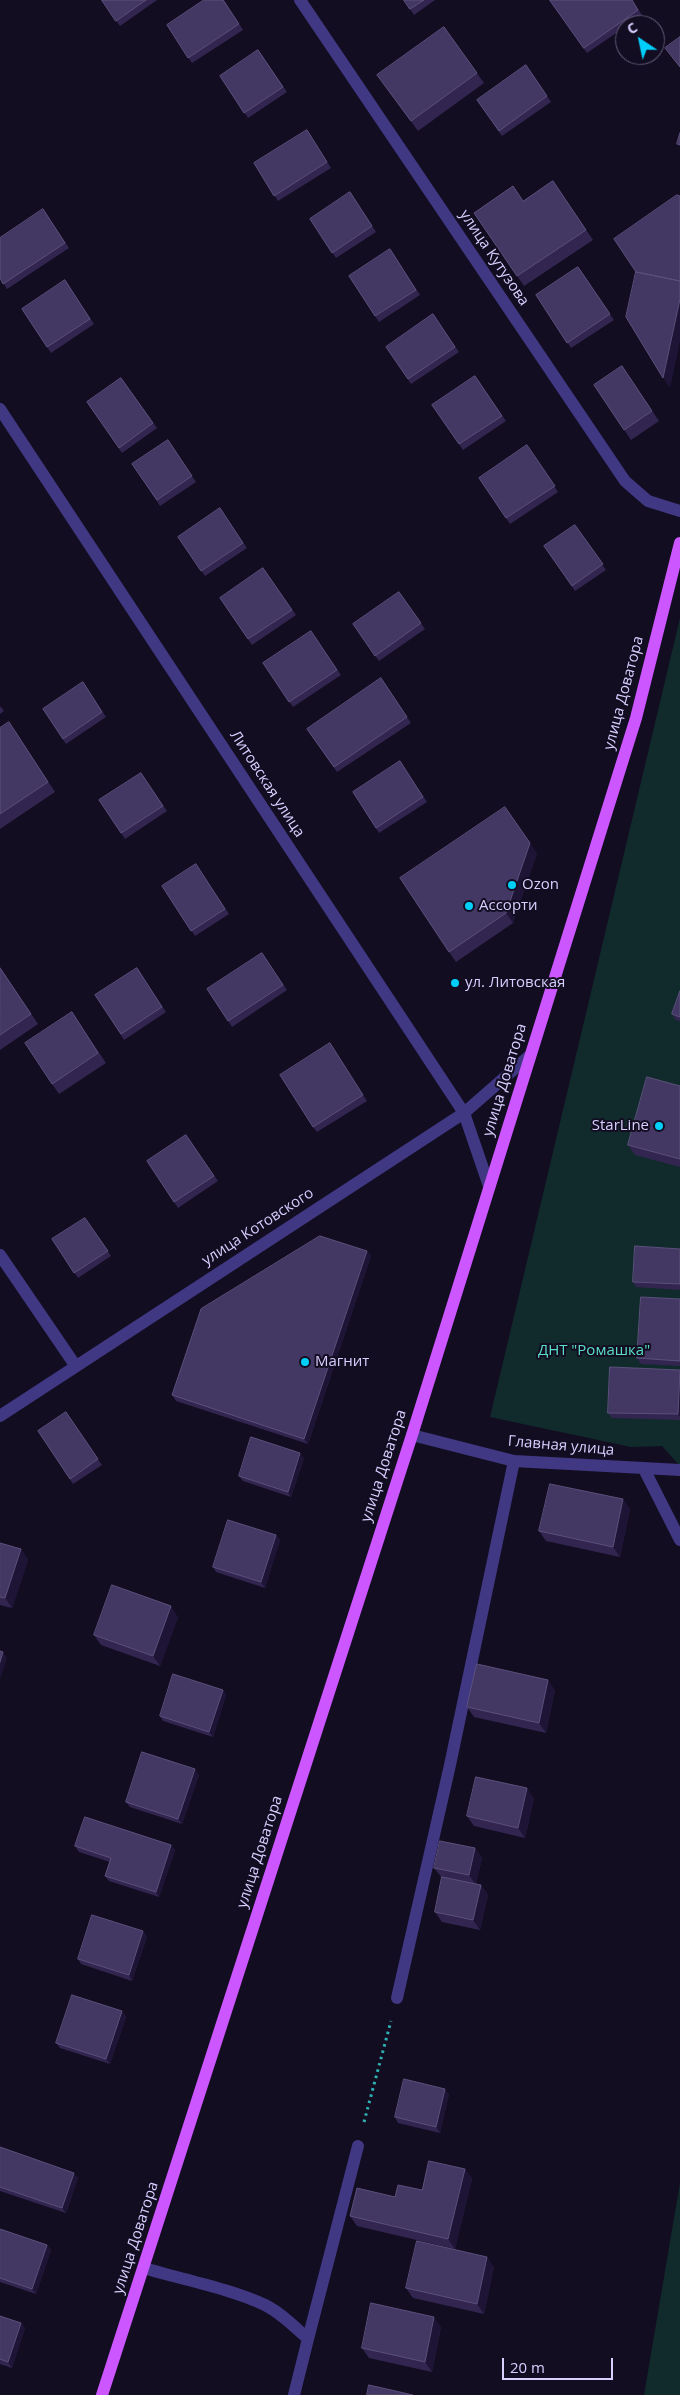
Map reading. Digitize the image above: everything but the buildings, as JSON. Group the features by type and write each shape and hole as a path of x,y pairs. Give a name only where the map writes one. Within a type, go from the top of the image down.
{"main road":[{"name":"улица Доватора","path":"102,2395 412,1435 528,1057 636,718 680,543"}],"street":[{"name":"улица Кутузова","path":"300,0 625,481 648,501 680,512"},
{"name":"Литовская улица","path":"0,409 464,1113 489,1186"},
{"name":"улица Котовского","path":"0,1416 75,1365 464,1113 528,1057"},
{"path":"0,1255 75,1365"},
{"name":"Главная улица","path":"412,1435 514,1460 644,1470 680,1470"},
{"path":"397,1998 452,1755 514,1460"},
{"path":"644,1470 680,1540"},
{"path":"294,2395 358,2146"},
{"path":"144,2268 266,2306 308,2338"}],"path":[{"path":"358,2146 397,1998"}],"green space":[{"name":"ДНТ \"Ромашка\"","path":"680,618 680,1466 662,1446 631,1447 490,1417"},
{"path":"680,2183 680,2395 644,2395"}],"place":[{"name":"Ozon","path":"512,885"},
{"name":"Ассорти","path":"469,906"},
{"name":"ул. Литовская","path":"455,983"},
{"name":"StarLine","path":"659,1126"},
{"name":"Магнит","path":"305,1362"}]}
